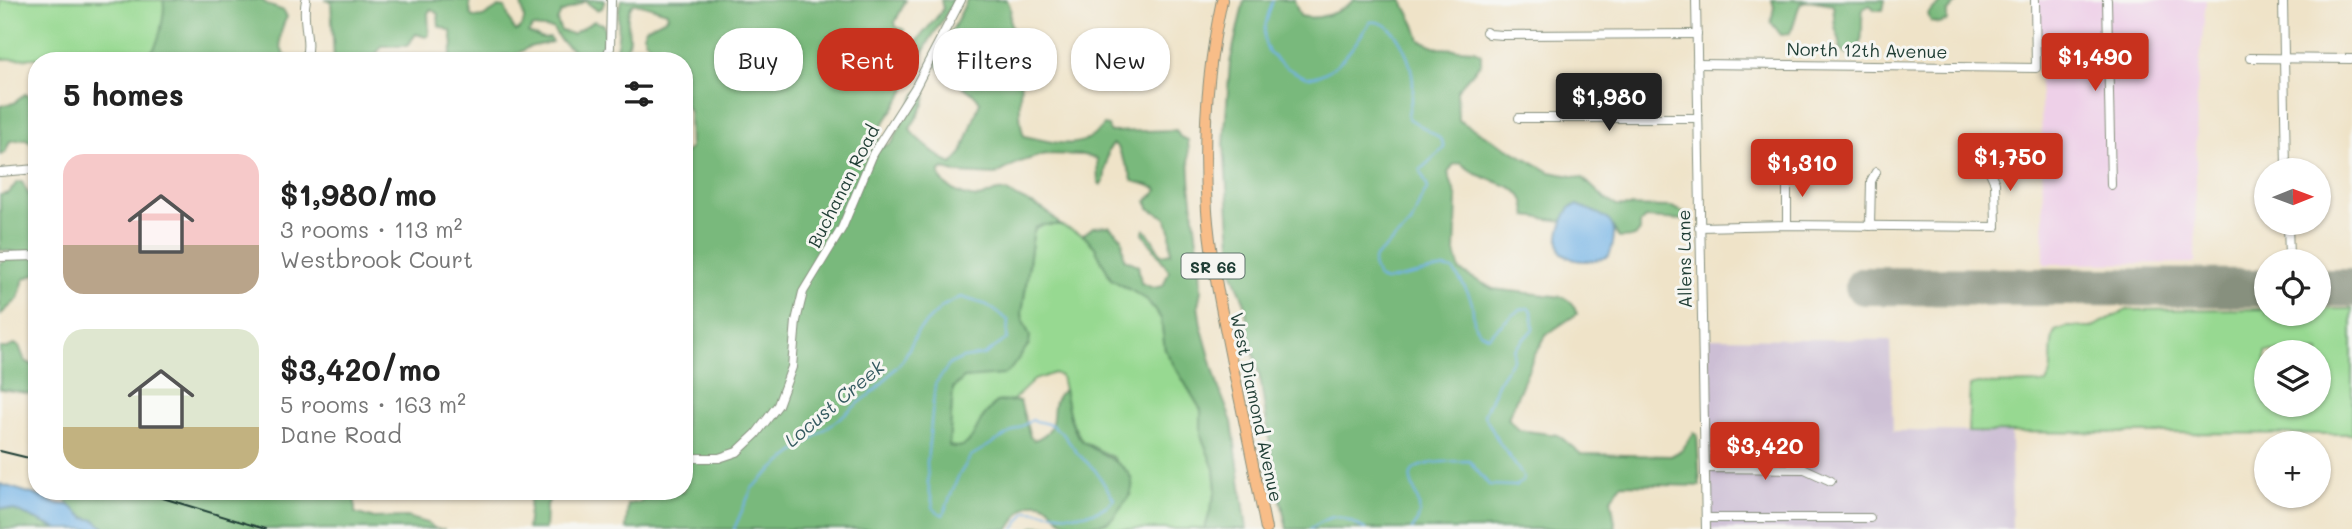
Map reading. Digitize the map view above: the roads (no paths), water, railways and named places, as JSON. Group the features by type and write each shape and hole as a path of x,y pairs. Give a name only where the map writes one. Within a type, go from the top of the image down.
{"main road":[{"name":"West Diamond Avenue","path":"1222,0 1208,90 1205,152 1207,211 1216,283 1266,529"}],"street":[{"path":"306,0 304,14 307,52"},
{"path":"608,52 611,0"},
{"name":"Buchanan Road","path":"693,458 719,458 737,452 775,410 792,367 796,321 803,292 842,228 873,155 911,95 961,0"},
{"name":"Allens Lane","path":"1696,0 1706,529"},
{"name":"North 12th Avenue","path":"1697,64 2036,67 2035,0"},
{"path":"2107,0 2111,185"},
{"path":"2283,0 2286,158"},
{"path":"1486,32 1503,35 1696,34"},
{"path":"2250,58 2352,59"},
{"path":"1519,118 1698,118"},
{"path":"0,172 28,170"},
{"path":"1787,172 1787,225"},
{"path":"1870,226 1871,181 1876,172"},
{"path":"1699,227 1996,226 1995,183 1990,172"},
{"path":"0,257 28,256"},
{"path":"1705,468 1805,469 1831,481"},
{"path":"1706,518 1870,518"}],"water":[{"path":"1577,205 1610,221 1614,235 1609,256 1584,261 1572,259 1561,252 1559,235 1562,224 1570,207"},
{"path":"0,484 28,493 28,500 49,500 69,505 85,518 95,520 106,529 58,529 14,510 0,508"}],"waterway":[{"name":"Locust Creek","path":"1273,0 1264,33 1267,48 1281,64 1306,77 1322,74 1337,65 1370,22 1388,27 1402,44 1410,65 1413,89 1408,118 1442,141 1444,148 1420,170 1428,188 1411,224 1375,257 1373,265 1378,278 1385,281 1444,268 1453,270 1471,300 1475,327 1482,334 1489,336 1521,309 1529,308 1532,311 1533,329 1514,350 1513,359 1498,382 1484,415 1523,476 1523,481 1516,486 1489,485 1469,461 1437,462 1418,467 1411,473 1411,482 1419,504 1419,516 1412,529"},
{"name":"Locust Creek","path":"734,529 752,488 876,390 903,360 918,331 943,306 961,297 987,305 1008,320 1007,339 984,355 963,358 950,364 935,384 927,462 928,484 934,510 943,515 958,477 971,456 1032,420 1052,425 1063,434 1095,470 1114,499 1105,507 1084,514 1027,511 1014,529"},
{"name":"Locust Creek","path":"1310,529 1332,517 1343,518 1365,529"}],"railway":[{"path":"0,451 28,458"},
{"path":"169,500 265,529"}]}
